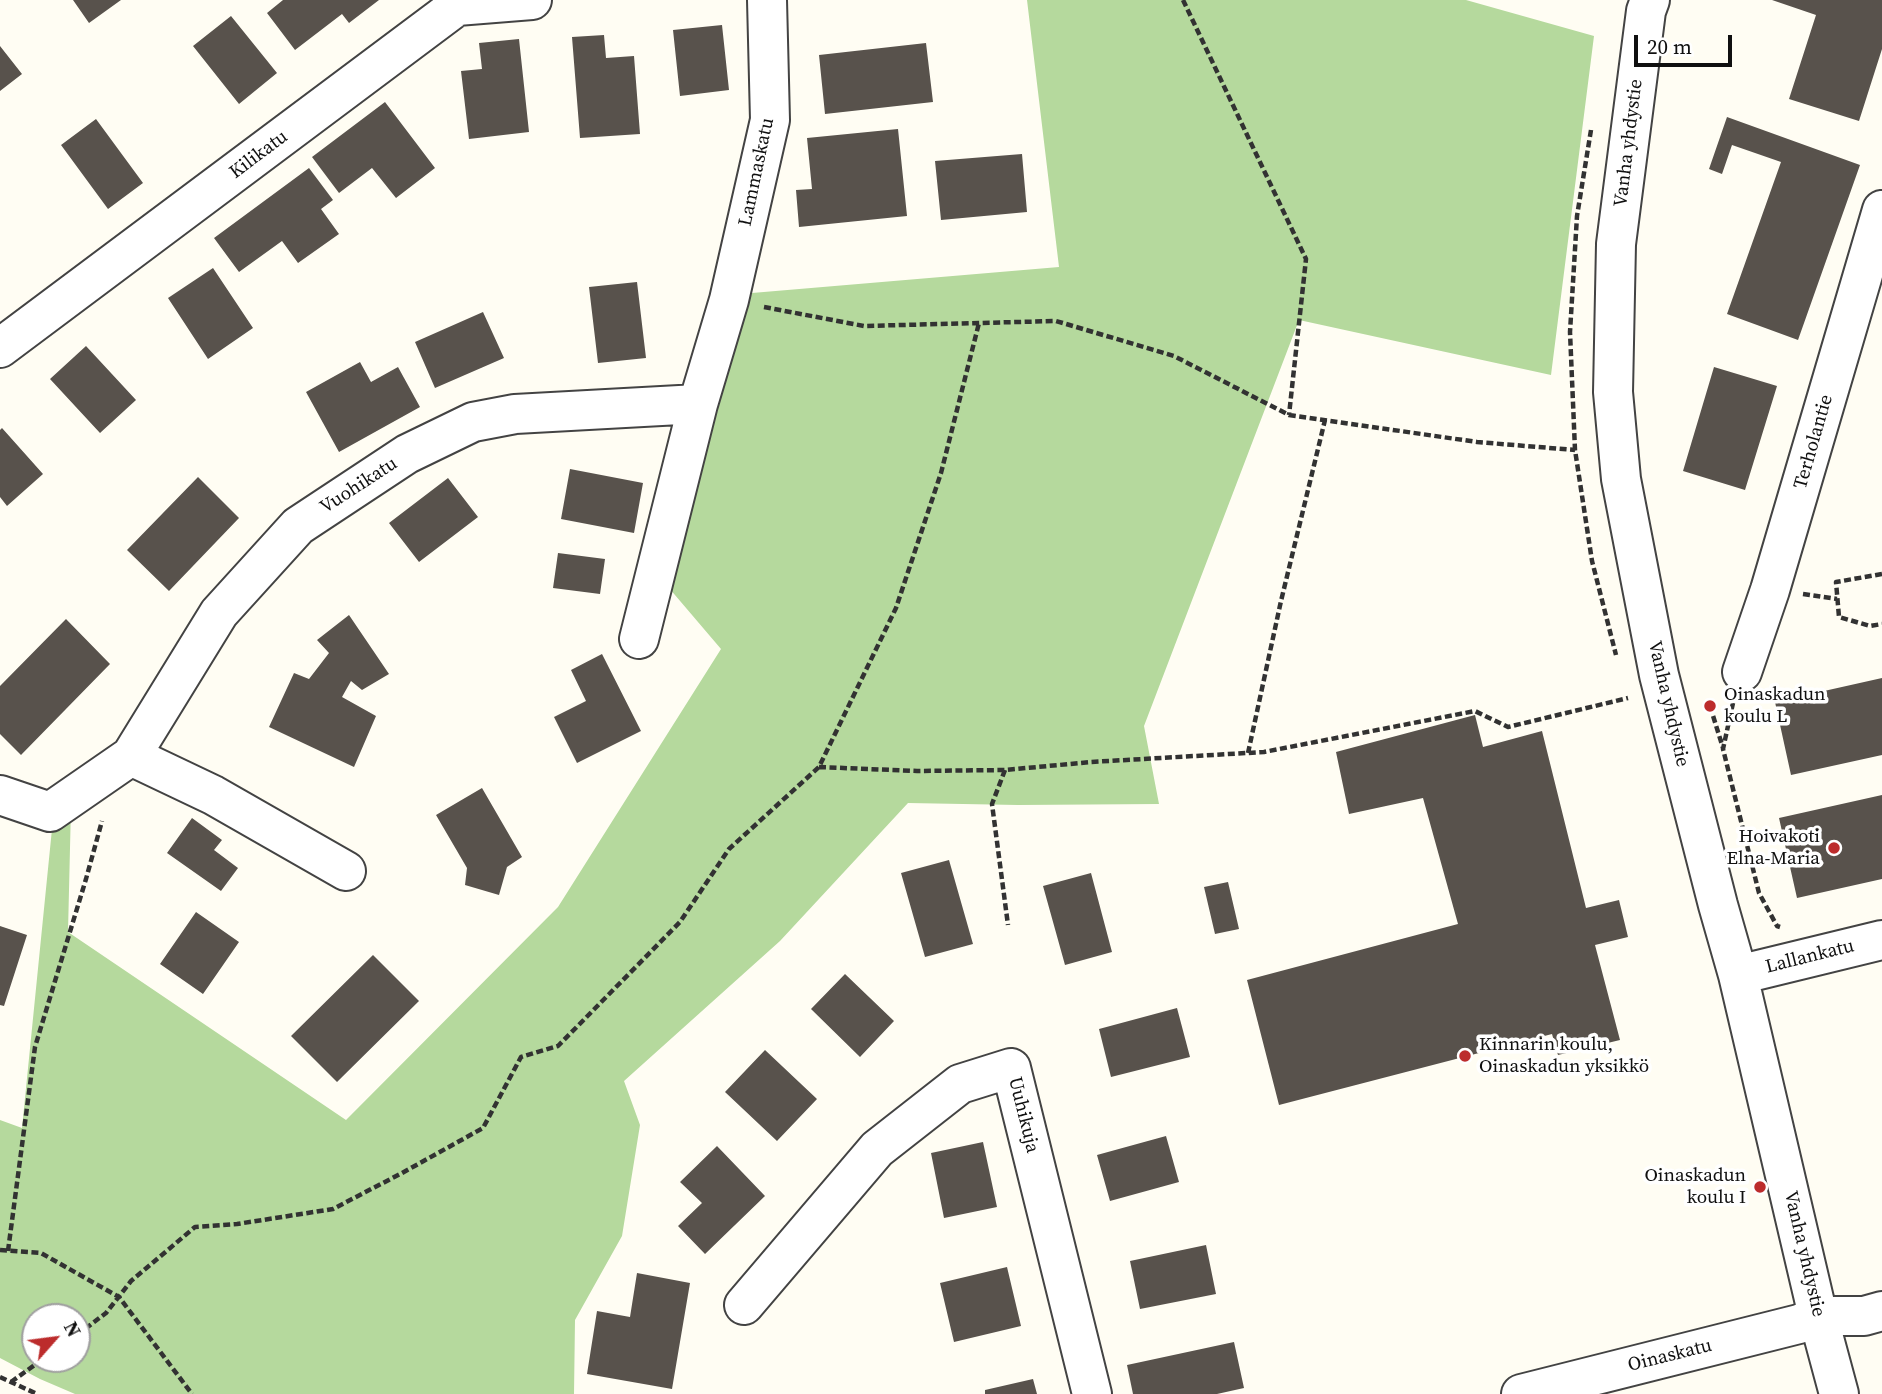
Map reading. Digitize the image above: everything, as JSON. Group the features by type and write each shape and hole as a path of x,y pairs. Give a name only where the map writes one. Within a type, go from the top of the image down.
{"street":[{"name":"Kilikatu","path":"0,348 457,6 532,0"},
{"name":"Lammaskatu","path":"639,639 698,404 729,300 770,120 767,0"},
{"name":"Vanha yhdystie","path":"1650,0 1646,11 1616,244 1613,392 1621,479 1664,691 1738,975 1818,1317 1839,1394"},
{"name":"Terholantie","path":"1742,672 1770,590 1882,210"},
{"name":"Vuohikatu","path":"0,795 50,812 131,756 219,613 298,526 407,454 473,422 515,414 698,404"},
{"path":"131,756 213,795 346,871"},
{"name":"Lallankatu","path":"1738,975 1882,940"},
{"name":"Uuhikuja","path":"744,1305 877,1149 960,1084 1012,1068 1092,1394"},
{"name":"Oinaskatu","path":"1521,1394 1818,1317 1864,1316 1882,1311"}],"path":[{"path":"1183,0 1306,259 1289,415"},
{"path":"729,300 864,326 1056,321 1174,356 1289,415 1477,442 1575,450"},
{"path":"91,1324 106,1313 131,1281 195,1227 237,1224 333,1209 482,1128 521,1057 558,1046 680,922 729,849 819,767 896,608 941,473 979,323"},
{"path":"1248,753 1325,420"},
{"path":"1882,574 1836,582 1839,617 1870,626 1882,624"},
{"path":"1723,749 1742,672"},
{"path":"819,767 917,771 1005,770 1248,753 1475,710 1508,727 1664,691"},
{"path":"1710,706 1759,893"},
{"path":"1005,770 992,804 1008,925"},
{"path":"8,1251 35,1047 103,816"},
{"path":"0,1250 41,1253 119,1297 192,1394"},
{"path":"11,1382 24,1373"},
{"path":"0,1377 37,1394"}],"green space":[{"path":"1027,0 1466,0 1594,36 1551,375 1299,320 1144,726 1159,804 908,803 780,941 624,1081 640,1125 622,1236 575,1320 574,1394 75,1394 29,1373 91,1373 91,1303 21,1303 21,1369 0,1358 0,1120 22,1128 53,819 71,806 68,932 346,1120 558,907 721,649 669,588 743,317 752,293 1059,267"}],"building":[{"path":"73,0 121,0 89,23"},
{"path":"283,0 379,0 349,23 342,14 295,50 267,13"},
{"path":"1772,0 1882,0 1882,49 1859,121 1789,99 1816,15"},
{"path":"231,16 277,73 239,104 193,46"},
{"path":"722,25 729,90 680,96 673,30"},
{"path":"604,35 606,58 634,56 640,134 580,138 572,37"},
{"path":"519,39 529,132 469,139 461,71 482,69 479,43"},
{"path":"926,43 933,102 825,114 819,55"},
{"path":"0,46 22,74 0,91"},
{"path":"385,102 435,168 396,198 372,168 339,193 312,157"},
{"path":"1727,117 1860,165 1798,340 1727,314 1781,162 1732,145 1722,174 1709,169"},
{"path":"96,119 143,183 108,209 61,145"},
{"path":"898,129 907,216 799,227 796,190 812,189 807,138"},
{"path":"1022,154 1027,212 941,220 935,161"},
{"path":"309,168 333,200 321,209 339,234 298,263 282,241 239,272 214,238"},
{"path":"213,268 253,328 208,359 168,298"},
{"path":"637,282 646,358 598,363 589,287"},
{"path":"483,312 504,358 435,388 415,342"},
{"path":"86,346 136,400 100,433 50,379"},
{"path":"360,362 371,382 398,367 420,407 339,452 306,392"},
{"path":"1714,367 1777,386 1745,490 1683,471"},
{"path":"2,428 43,474 7,506 0,497"},
{"path":"570,469 643,483 634,533 561,519"},
{"path":"198,477 239,518 169,591 127,550"},
{"path":"448,478 478,517 419,562 389,523"},
{"path":"558,553 605,559 600,594 553,588"},
{"path":"349,615 389,674 362,690 351,681 342,697 376,716 354,767 269,727 294,673 309,679 329,653 317,640"},
{"path":"66,619 110,664 21,755 0,734 0,686"},
{"path":"602,654 641,731 577,763 554,717 586,701 571,670"},
{"name":"Hoivakoti Elna-Maria","path":"1882,678 1882,755 1791,775 1775,702"},
{"path":"1475,715 1483,747 1542,731 1586,908 1619,900 1628,937 1595,945 1620,1040 1558,1055 1552,1034 1279,1105 1247,980 1458,924 1423,798 1349,814 1336,752"},
{"path":"482,788 522,857 507,867 499,895 465,885 467,868 436,815"},
{"name":"Hoivakoti Elna-Maria","path":"1882,795 1882,879 1797,898 1779,818"},
{"path":"192,818 222,840 214,850 238,868 221,891 167,853"},
{"path":"949,860 973,944 925,957 901,873"},
{"path":"1091,873 1112,952 1065,965 1043,886"},
{"path":"1228,882 1239,929 1215,934 1204,887"},
{"path":"196,912 239,942 203,994 160,964"},
{"path":"0,926 27,935 4,1006 0,1005"},
{"path":"373,955 419,1001 337,1082 291,1036"},
{"path":"845,974 894,1021 860,1057 811,1009"},
{"path":"1177,1008 1190,1057 1111,1077 1099,1029"},
{"path":"765,1050 817,1099 777,1141 725,1092"},
{"path":"1166,1136 1179,1182 1110,1201 1097,1155"},
{"path":"983,1142 997,1207 944,1218 931,1153"},
{"path":"717,1146 765,1196 705,1254 678,1226 702,1203 680,1182"},
{"path":"1206,1245 1216,1294 1140,1309 1130,1261"},
{"path":"1007,1267 1021,1326 954,1342 940,1283"},
{"path":"637,1273 690,1283 672,1389 587,1374 597,1311 630,1317"},
{"path":"1234,1342 1244,1388 1217,1394 1133,1394 1127,1365"},
{"path":"1033,1379 1037,1394 985,1394 985,1390"}],"place":[{"name":"Oinaskadun koulu L","path":"1710,706"},
{"name":"Hoivakoti Elna-Maria","path":"1834,848"},
{"name":"Kinnarin koulu, Oinaskadun yksikkö","path":"1465,1056"},
{"name":"Oinaskadun koulu I","path":"1760,1187"}]}
